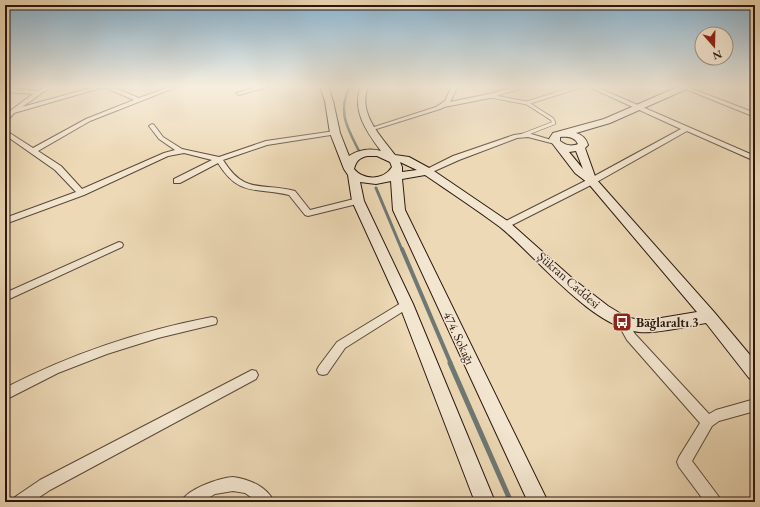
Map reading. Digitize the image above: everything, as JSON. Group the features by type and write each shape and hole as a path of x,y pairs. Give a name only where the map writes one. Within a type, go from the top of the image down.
{"street":[{"path":"5,120 15,110"},
{"path":"12,112 21,110"},
{"path":"33,151 74,127 115,110"},
{"path":"331,110 335,133 351,172 358,201 406,304 485,502"},
{"path":"363,110 371,129 392,157"},
{"path":"371,129 435,110"},
{"path":"630,110 607,121 556,135 554,139 579,172 591,181 709,316 755,373"},
{"path":"645,110 755,159"},
{"path":"742,110 755,115"},
{"path":"351,172 368,180 427,171 456,158 523,135 557,143 572,149 582,145 589,136 605,125 607,121"},
{"path":"152,126 161,138 180,151 219,159 229,176 235,182 251,188 292,193 308,213 358,201"},
{"path":"505,225 591,181 686,129"},
{"path":"5,132 58,168 81,193"},
{"path":"177,181 219,159 250,148 278,140 335,133"},
{"path":"564,133 576,136 582,145 582,159 591,176 591,181"},
{"path":"5,221 81,193 166,154 180,151"},
{"name":"Şükran Caddesi","path":"351,172 350,162 360,154 377,152 404,159 427,171 505,225 568,283 622,322 640,326 649,326 709,316"},
{"name":"474. Sokağı","path":"392,157 396,163 393,175 399,210 538,502"},
{"path":"5,297 118,245"},
{"path":"323,370 341,345 406,304"},
{"path":"5,394 45,374 104,349 159,332 212,321"},
{"path":"622,322 631,337 708,422"},
{"path":"20,502 45,485 252,375"},
{"path":"714,502 684,462 708,422 716,416 755,405"},
{"path":"188,502 218,486 228,484 247,487 255,491 267,502"}],"lane":[{"path":"523,135 554,123 552,119 537,110"}],"waterway":[{"path":"344,110 347,127 359,151"},
{"path":"376,188 402,250"},
{"path":"402,249 451,364"},
{"path":"450,363 511,502"}],"place":[{"name":"Bağlaraltı 3","path":"622,322"}]}
